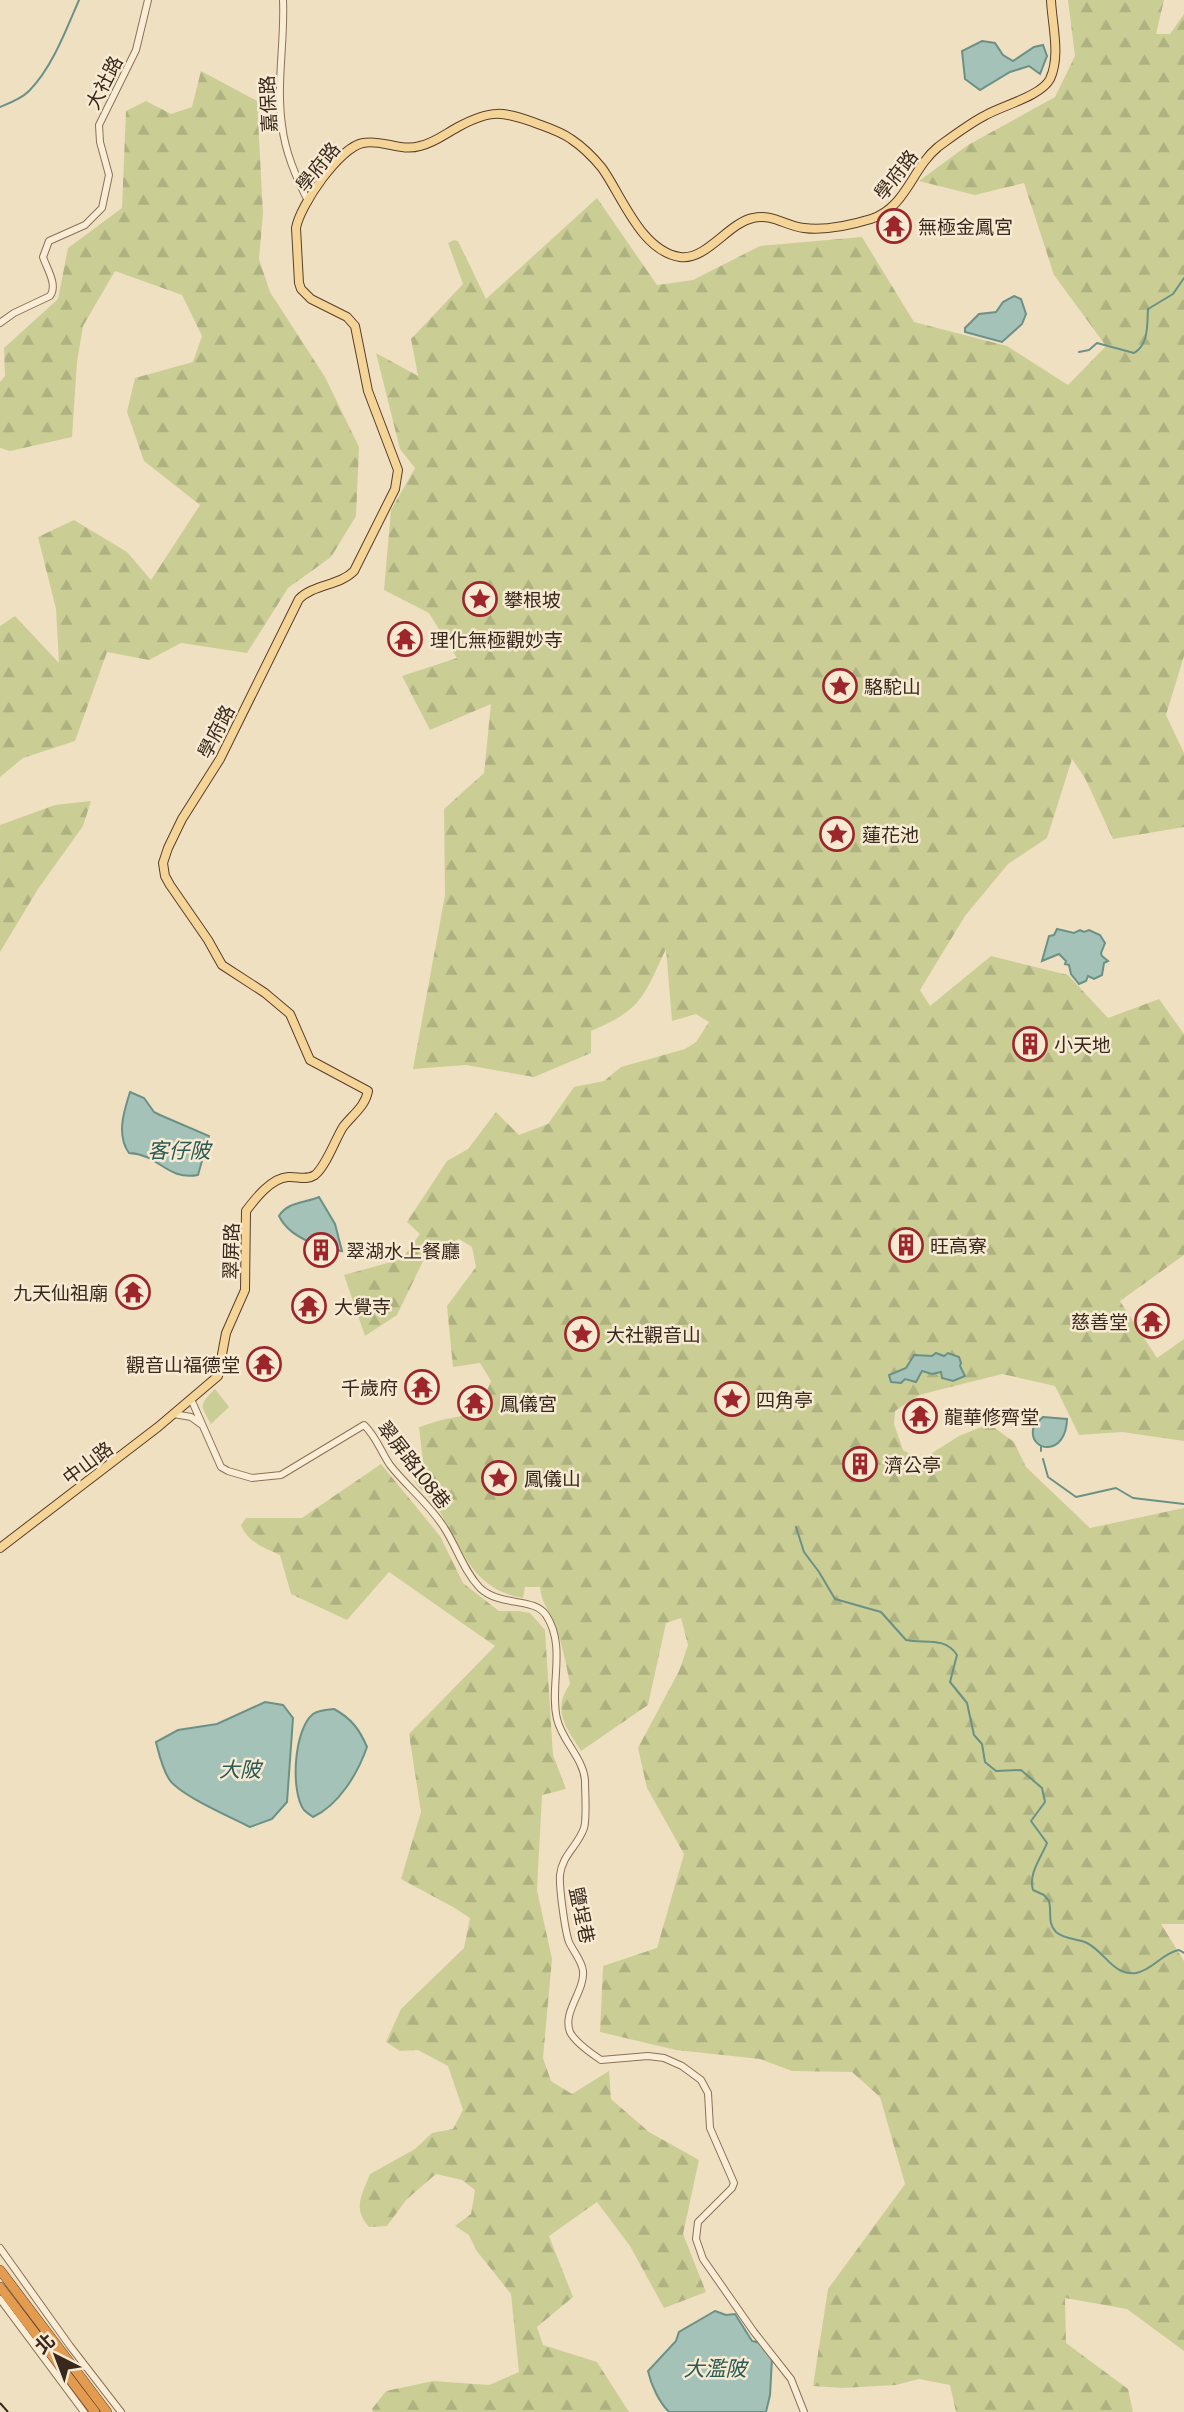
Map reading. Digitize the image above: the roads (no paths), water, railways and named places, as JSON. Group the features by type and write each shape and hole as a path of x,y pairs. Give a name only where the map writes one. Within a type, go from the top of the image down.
{"highway":[{"path":"0,2270 107,2412"},
{"path":"0,2287 95,2412"}],"main road":[{"name":"學府路","path":"314,1175 343,1128 364,1104 368,1091 310,1060 290,1014 265,993 222,965 165,876 163,863 182,819 220,759 299,599 307,592 346,578 354,571 397,483 397,462 368,391 355,326 348,317 311,299 299,283 296,228 308,201 338,159 358,144 365,142 396,147 419,147 474,120 495,113 508,113 560,132 588,152 603,169 643,233 658,247 674,255 694,255 743,222 756,217 772,218 800,228 816,229 872,219 894,205 922,163 937,147 985,115 1045,85 1052,73 1055,52 1051,0"},
{"name":"翠屏路","path":"191,1399 220,1373 226,1334 243,1296 246,1211 267,1188 282,1177 303,1178 314,1175"},
{"name":"中山路","path":"0,1548 191,1399"}],"street":[{"name":"大社路","path":"0,323 14,313 50,296 54,284 43,257 49,240 85,225 102,208 109,175 100,142 99,125 136,50 148,0"},
{"name":"嘉保路","path":"283,0 280,75 282,125 292,165 308,201"},
{"name":"翠屏路108巷","path":"191,1399 221,1467 252,1478 281,1475 364,1425 409,1488 429,1506 443,1525 467,1572 492,1598 508,1602"},
{"path":"173,1414 191,1417 203,1426"},
{"name":"鹽埕巷","path":"508,1602 539,1608 546,1615 558,1654 556,1717 585,1779 585,1825 565,1857 559,1877 568,1939 583,1972 578,1996 569,2017 570,2030 576,2039 601,2060 648,2056 664,2058 688,2070 705,2085 710,2128 734,2183 698,2222 697,2246 754,2332 790,2379 804,2412"},
{"path":"0,2248 121,2412"},
{"path":"0,2299 84,2412"}],"water":[{"path":"982,41 995,43 1003,55 1013,61 1034,47 1043,45 1047,56 1040,74 1029,66 1010,72 980,90 965,79 962,51"},
{"path":"1014,296 1021,299 1026,314 1022,324 1002,342 965,332 965,328 979,314 996,312 1003,302"},
{"path":"1057,929 1074,933 1089,930 1100,935 1105,943 1101,953 1108,961 1104,963 1102,975 1094,979 1088,976 1086,981 1079,984 1071,974 1069,965 1065,964 1066,961 1059,954 1042,961 1049,936 1054,935"},
{"name":"客仔陂","path":"130,1092 144,1098 154,1112 209,1136 198,1175 178,1174 139,1154 129,1153 122,1131"},
{"path":"319,1197 335,1224 342,1251 301,1238 289,1229 279,1216 291,1205"},
{"path":"936,1353 959,1357 965,1376 953,1381 942,1378 941,1372 932,1374 922,1371 916,1382 905,1379 901,1383 891,1382 889,1375 906,1368 914,1355 932,1356"},
{"path":"1043,1417 1067,1419 1061,1440 1049,1447 1037,1443 1034,1437 1034,1426"},
{"name":"大陂","path":"265,1702 283,1705 293,1718 287,1802 272,1819 250,1827 194,1799 175,1785 164,1770 156,1742 178,1730 217,1724"},
{"name":"大陂","path":"334,1709 354,1725 367,1747 346,1787 331,1805 313,1817 304,1810 297,1789 298,1746 313,1714"},
{"name":"大濫陂","path":"715,2311 726,2315 735,2314 752,2341 760,2343 772,2358 766,2412 669,2412 656,2393 648,2371 676,2341 679,2332"}],"waterway":[{"path":"0,107 22,96 37,82 58,48 79,0"},
{"path":"1079,352 1089,350 1097,343 1134,353 1145,339 1148,309 1173,294 1184,278"},
{"path":"1041,1446 1041,1451"},
{"path":"1043,1459 1048,1477 1076,1497 1116,1488 1133,1498 1184,1504"},
{"path":"796,1527 804,1552 835,1599 881,1612 906,1640 940,1643 957,1655 950,1682 967,1703 974,1735 982,1744 985,1762 996,1771 1021,1770 1042,1788 1045,1802 1031,1821 1047,1843 1034,1872 1032,1884 1033,1890 1044,1895 1049,1901 1053,1929 1063,1936 1087,1943 1115,1967 1128,1973 1142,1971 1173,1952 1179,1950 1184,1953"}],"railway":[{"path":"0,2403 8,2412"}],"place":[{"name":"無極金鳳宮","path":"894,226"},
{"name":"攀根坡","path":"480,599"},
{"name":"理化無極觀妙寺","path":"405,639"},
{"name":"駱駝山","path":"840,686"},
{"name":"蓮花池","path":"837,834"},
{"name":"小天地","path":"1030,1044"},
{"name":"旺高寮","path":"906,1245"},
{"name":"翠湖水上餐廳","path":"321,1250"},
{"name":"九天仙祖廟","path":"133,1292"},
{"name":"大覺寺","path":"309,1306"},
{"name":"慈善堂","path":"1152,1321"},
{"name":"大社觀音山","path":"582,1334"},
{"name":"觀音山福德堂","path":"264,1364"},
{"name":"千歲府","path":"422,1387"},
{"name":"四角亭","path":"732,1399"},
{"name":"鳳儀宮","path":"475,1403"},
{"name":"龍華修齊堂","path":"920,1416"},
{"name":"濟公亭","path":"860,1464"},
{"name":"鳳儀山","path":"499,1478"}]}
